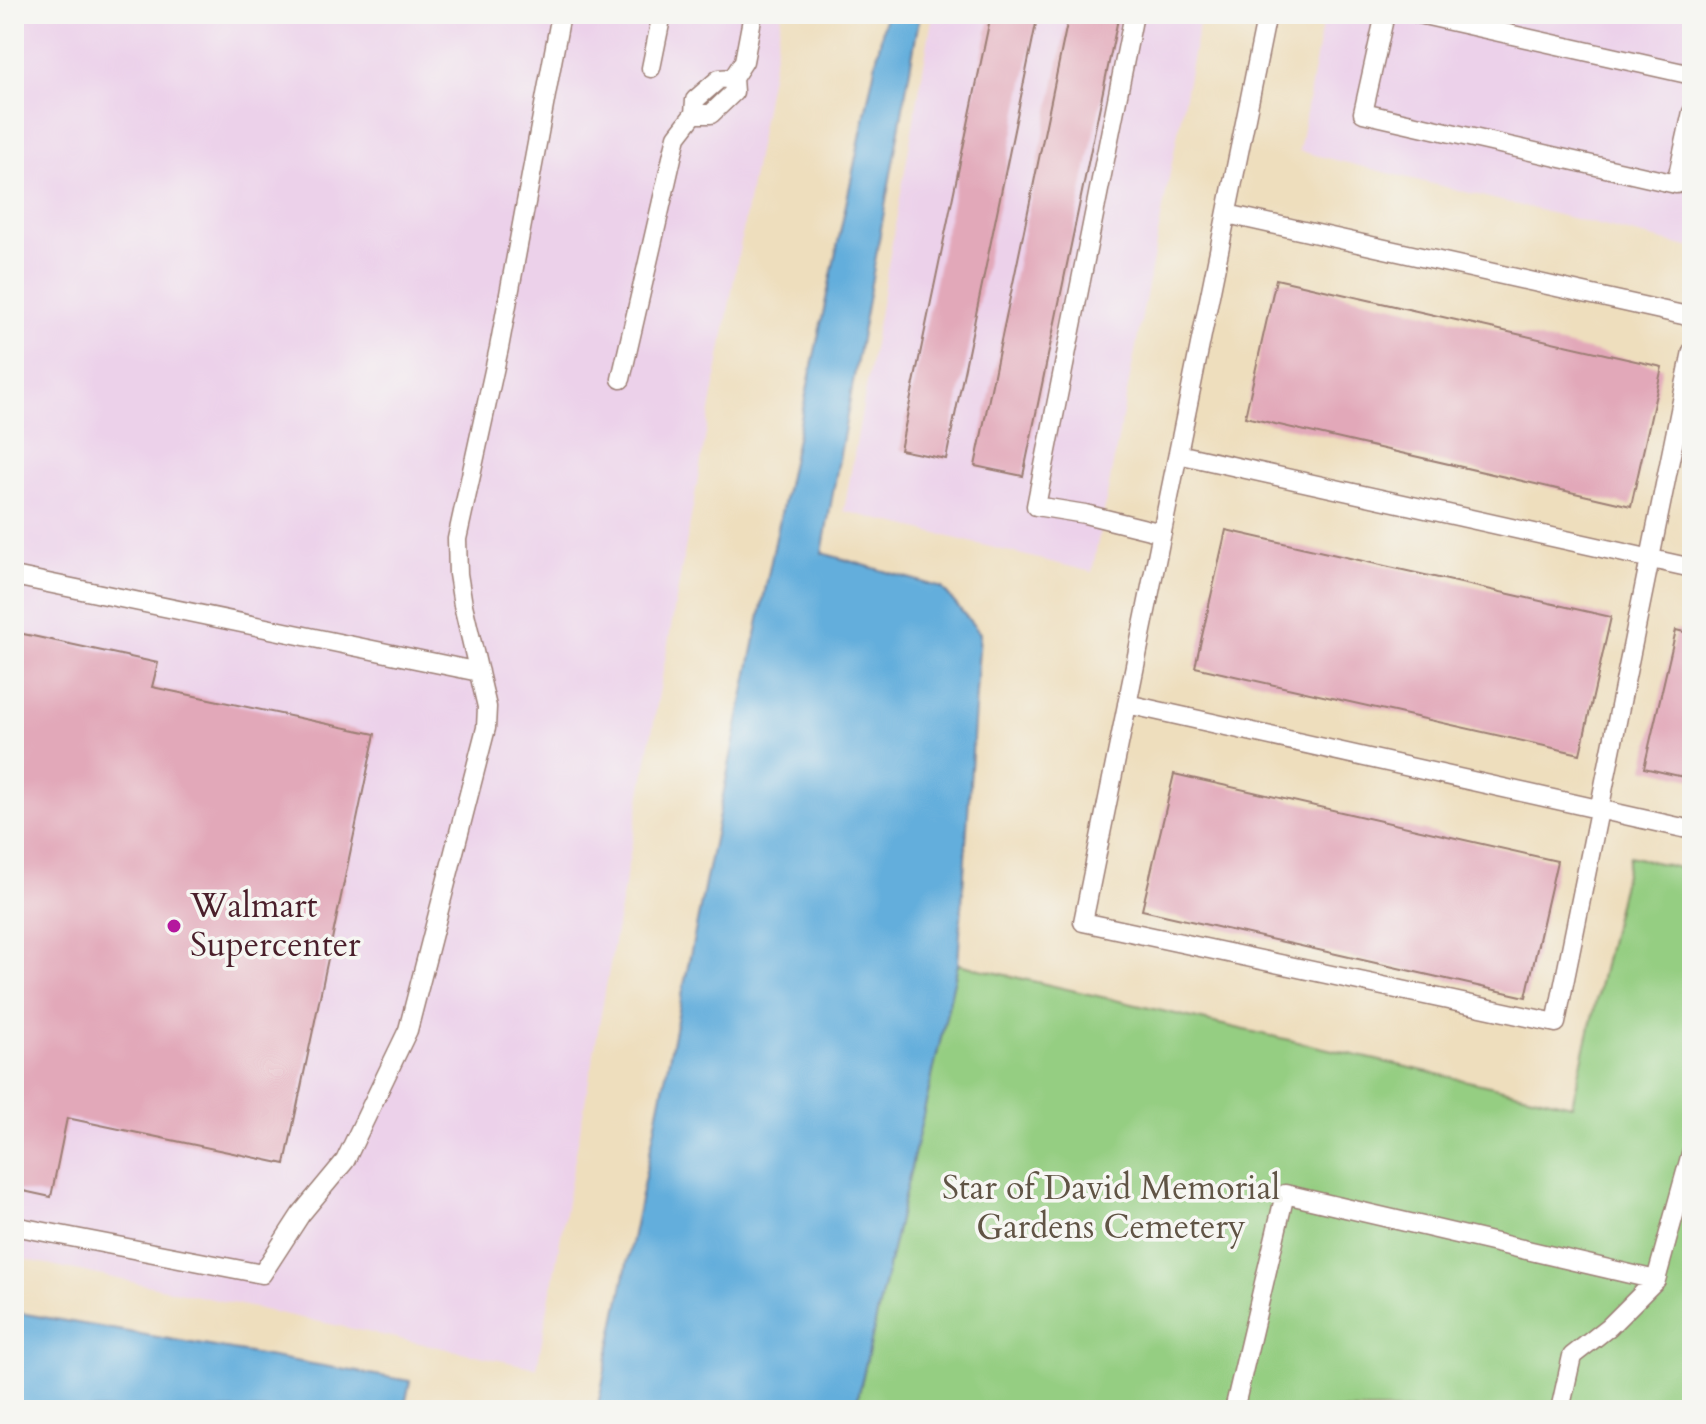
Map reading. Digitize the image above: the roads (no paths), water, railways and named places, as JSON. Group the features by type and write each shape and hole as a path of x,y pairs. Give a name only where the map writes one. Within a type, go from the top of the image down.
{"lane":[{"path":"651,68 662,14"},
{"path":"621,379 677,136 694,114 711,114 734,92 733,78 744,61 753,14"},
{"path":"1134,14 1036,506 1085,514 1162,533"},
{"path":"1267,14 1083,922 1556,1023 1692,351"},
{"path":"1385,14 1363,113 1684,187 1692,112"},
{"path":"1419,14 1692,75"},
{"path":"14,1226 262,1274 301,1214 345,1161 408,1030 486,728 487,707 458,574 457,539 499,348 559,17"},
{"path":"1227,214 1692,317"},
{"path":"1178,454 1692,568"},
{"path":"14,576 479,672"},
{"path":"1127,704 1692,830"},
{"path":"1560,1410 1572,1356 1609,1327 1656,1280 1692,1150"},
{"path":"1234,1410 1285,1194 1656,1280"}],"water":[{"path":"886,14 920,14 822,553 942,588 980,633 958,964 855,1410 597,1410 770,566"},
{"path":"14,1312 410,1381 404,1410 14,1410"}],"place":[{"name":"Walmart Supercenter","path":"174,926"}],"park label":[{"name":"Star of David Memorial Gardens Cemetery","path":"1111,1208"}]}
